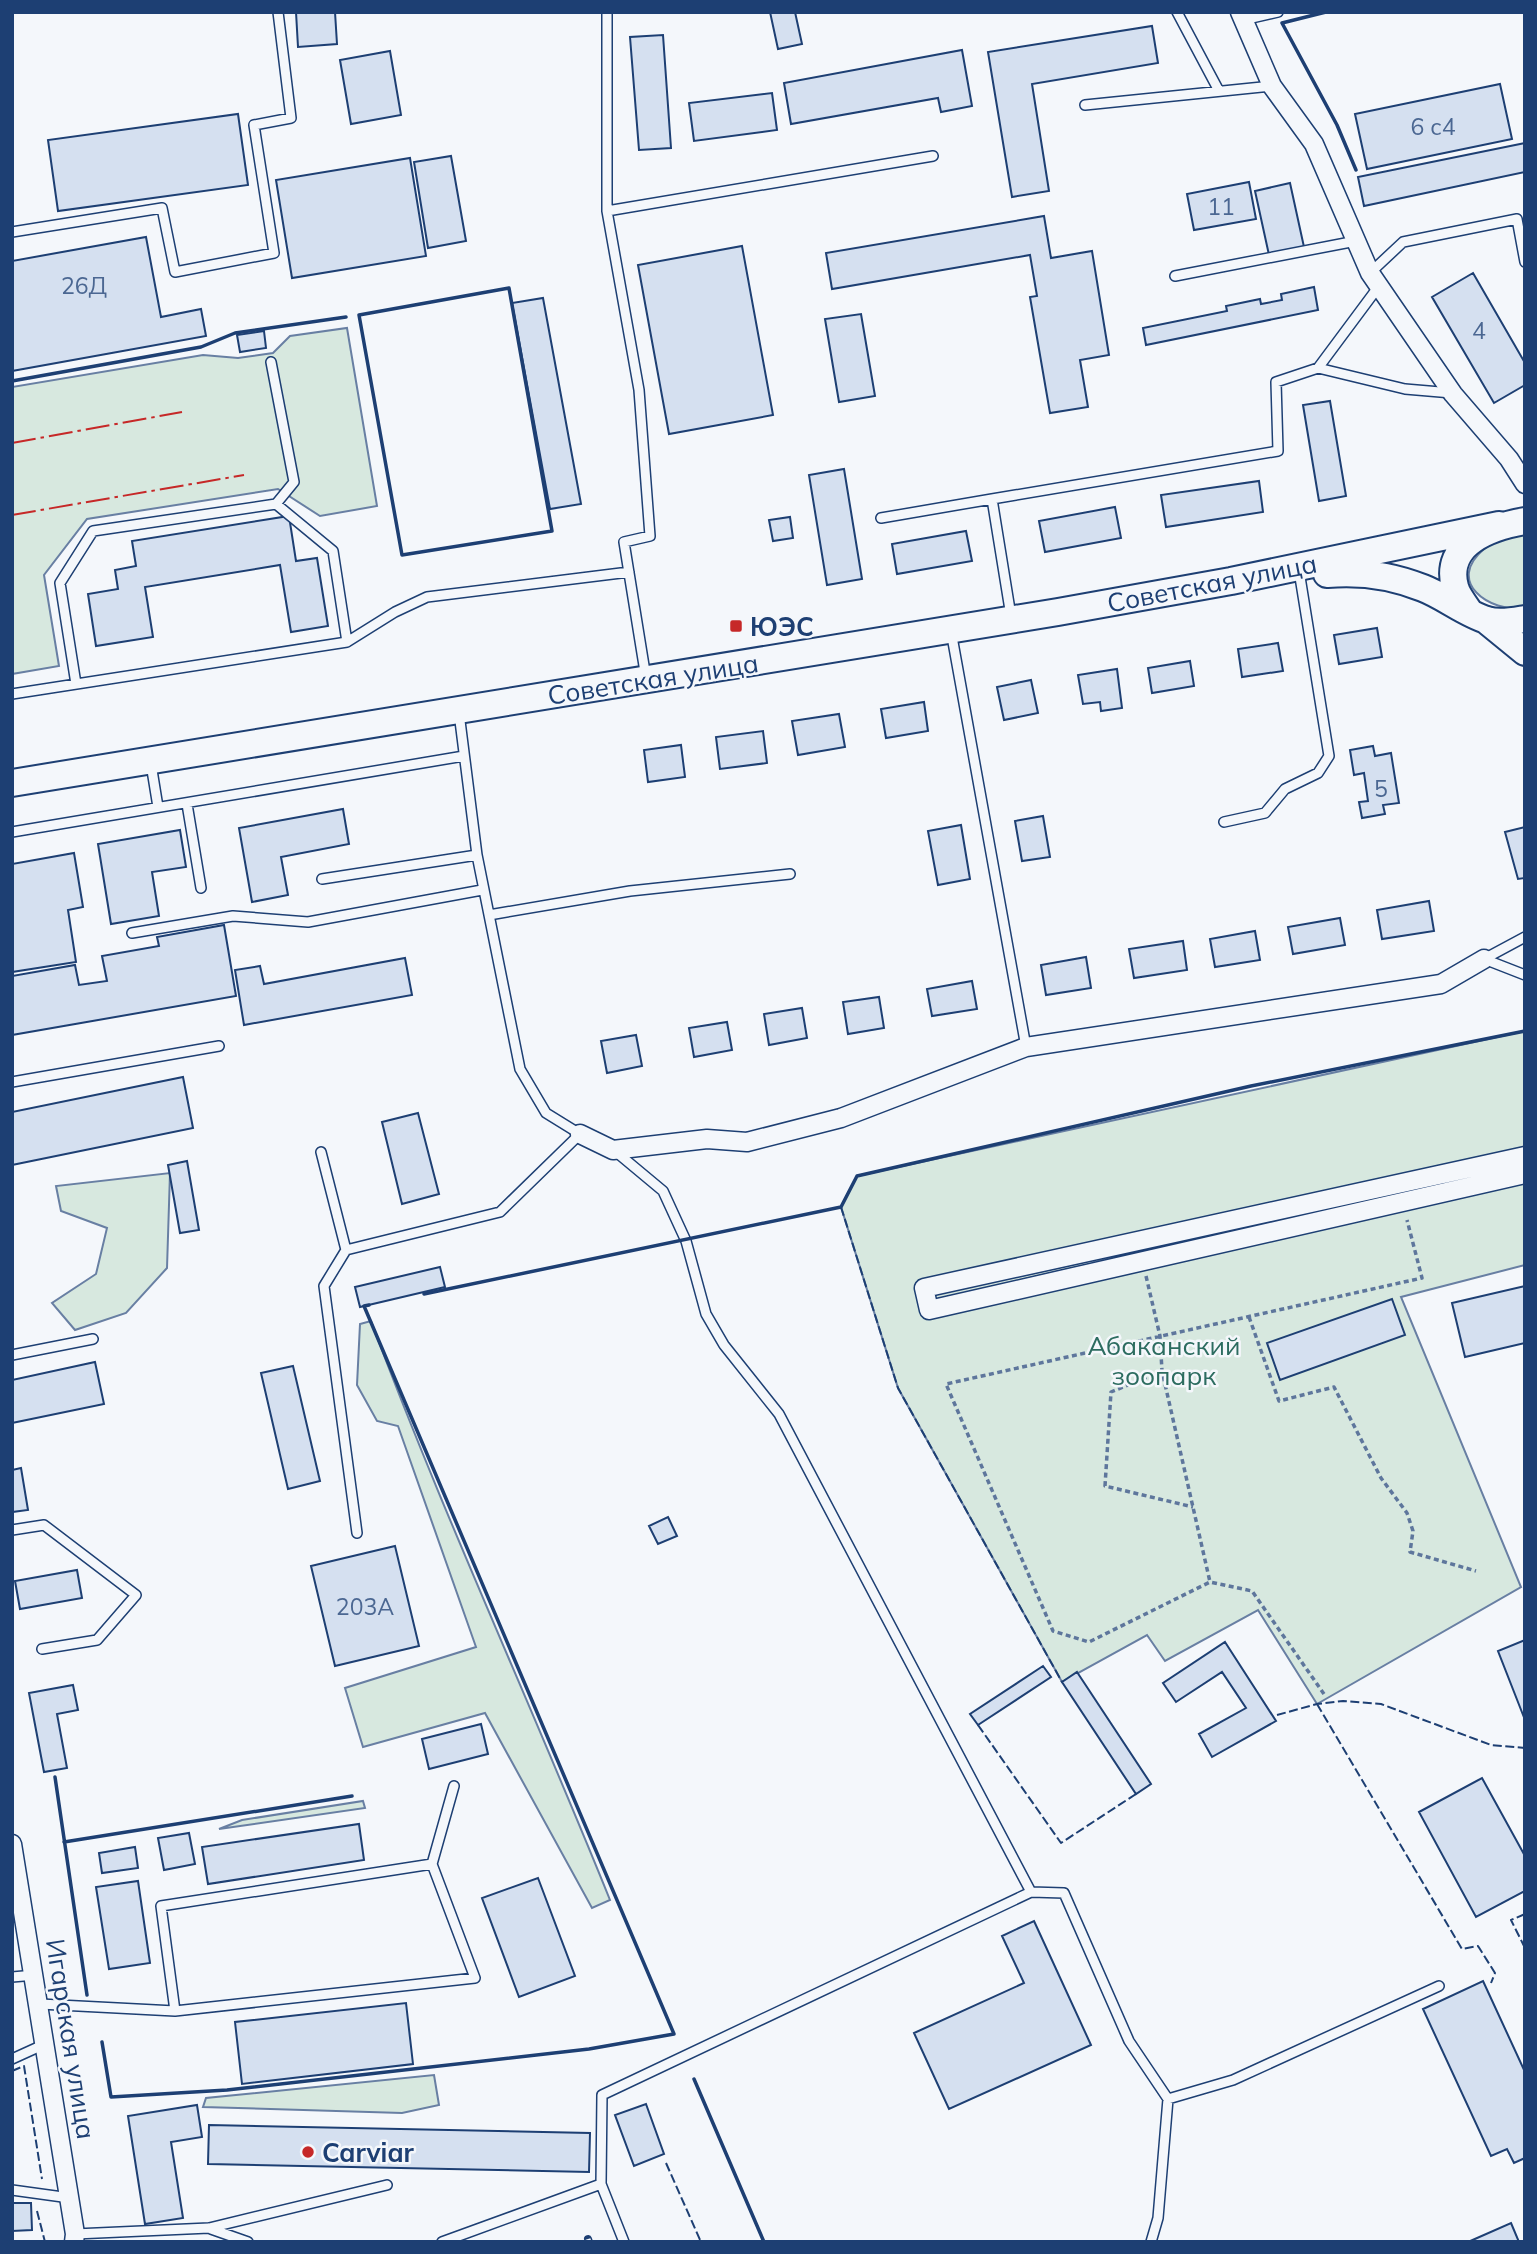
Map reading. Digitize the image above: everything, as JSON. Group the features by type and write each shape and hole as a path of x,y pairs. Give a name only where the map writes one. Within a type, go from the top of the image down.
{"main road":[{"name":"Советская улица","path":"12,783 1012,620 1231,581 1525,521"},
{"path":"1499,525 1473,538 1458,555 1453,569 1455,589 1478,616 1506,622 1525,619"},
{"path":"1231,581 1366,573 1393,578 1425,589 1478,616 1525,652"}],"street":[{"path":"1242,16 1272,86 1314,144 1374,279 1453,394 1509,459 1525,484"},
{"path":"580,1134 613,1150 707,1139 747,1142 841,1118 1026,1047 1441,984 1484,959"},
{"path":"1525,1156 924,1288 929,1310 1525,1174"},
{"name":"Игарская улица","path":"12,1844 40,2004 75,2238"}],"lane":[{"path":"12,232 162,208 175,272 274,253 254,125 291,118 278,12"},
{"path":"607,12 607,211 639,390 650,536 624,542 646,679"},
{"path":"1177,12 1219,91"},
{"path":"1242,16 1278,12"},
{"path":"1085,105 1272,86"},
{"path":"607,211 933,156"},
{"path":"1318,368 1374,279 1403,242 1521,218 1525,262"},
{"path":"1175,276 1356,241"},
{"path":"76,684 60,583 93,531 276,504 294,482 271,362"},
{"path":"881,518 1278,450 1276,382 1318,368 1405,389 1453,394"},
{"path":"992,499 1012,620"},
{"path":"276,504 333,551 347,642"},
{"path":"12,694 347,642 395,612 427,597 629,572"},
{"path":"1224,822 1265,813 1285,789 1318,773 1329,756 1300,576"},
{"path":"951,630 1026,1047"},
{"path":"357,1534 324,1286 346,1250 500,1212 580,1134 546,1113 520,1069 482,890 459,711"},
{"path":"12,832 464,756"},
{"path":"150,761 158,807"},
{"path":"187,804 201,888"},
{"path":"322,879 477,855"},
{"path":"489,915 630,891 790,874"},
{"path":"132,933 233,916 307,922 482,890"},
{"path":"1484,959 1525,936"},
{"path":"1484,959 1525,975"},
{"path":"12,1082 219,1046"},
{"path":"613,1150 663,1191 686,1241 706,1314 724,1345 779,1414 1031,1892"},
{"path":"321,1152 346,1250"},
{"path":"12,1355 93,1339"},
{"path":"12,1530 44,1525 136,1595 97,1640 42,1649"},
{"path":"40,2004 175,2011 475,1978 432,1864 454,1786"},
{"path":"175,2011 161,1906 432,1864"},
{"path":"624,2242 601,2184 602,2095 1031,1892 1064,1893 1129,2041 1168,2099 1158,2218 1151,2242"},
{"path":"12,1977 35,1975"},
{"path":"1168,2099 1233,2080 1439,1986"},
{"path":"12,2059 46,2043"},
{"path":"442,2242 601,2184"},
{"path":"75,2238 209,2228 387,2185"},
{"path":"12,2190 70,2198"},
{"path":"209,2228 248,2242"}],"path":[{"path":"1324,1694 1252,1591 1210,1581 1089,1642 1053,1630 946,1384 1422,1278 1402,1202"},
{"path":"1142,1261 1160,1336 1162,1371 1210,1581"},
{"path":"1250,1317 1279,1401 1334,1387 1381,1478 1407,1513 1413,1531 1410,1552 1476,1570"},
{"path":"1162,1371 1111,1392 1105,1486 1193,1507"}],"green space":[{"path":"347,328 377,506 320,516 278,489 87,519 44,575 59,666 12,674 12,387 203,355 238,358 273,353 290,336"},
{"path":"1525,534 1525,609 1498,606 1476,592 1470,583 1469,573 1473,561 1493,543"},
{"name":"Абаканский зоопарк","path":"1525,1031 1525,1265 1401,1297 1521,1587 1317,1704 1258,1610 1165,1661 1147,1635 1062,1682 898,1388 841,1207 857,1176"},
{"path":"170,1173 167,1268 126,1313 75,1330 52,1303 96,1274 107,1228 61,1211 56,1186"},
{"path":"371,1321 428,1467 610,1900 592,1908 485,1713 363,1747 345,1688 476,1647 398,1426 377,1421 357,1385 360,1324"},
{"path":"363,1801 365,1808 219,1829 242,1820"},
{"path":"434,2075 439,2105 402,2113 203,2107 206,2098"}],"building":[{"path":"296,12 335,12 337,44 298,47"},
{"path":"770,12 795,12 802,44 778,49"},
{"path":"1152,26 1158,63 1032,84 1049,191 1012,197 988,52"},
{"path":"663,35 671,148 639,150 630,37"},
{"path":"962,50 972,106 941,112 938,98 791,124 784,83"},
{"path":"390,51 401,115 351,124 340,60"},
{"path":"1500,84 1512,139 1367,169 1355,114"},
{"path":"772,93 777,130 694,141 689,103"},
{"path":"238,114 248,185 58,211 48,140"},
{"path":"1525,143 1525,172 1364,206 1358,177"},
{"path":"451,156 466,241 428,248 414,162"},
{"path":"410,158 426,256 292,278 276,180"},
{"path":"1249,182 1256,219 1194,230 1187,194"},
{"path":"1290,183 1304,247 1269,255 1255,191"},
{"path":"1044,216 1051,258 1092,251 1109,355 1080,360 1088,407 1050,413 1030,297 1037,296 1030,255 832,289 826,253"},
{"path":"146,237 161,317 201,309 206,336 12,371 12,261"},
{"path":"742,246 773,415 669,434 638,265"},
{"path":"1473,273 1525,363 1525,385 1494,403 1432,297"},
{"path":"1314,287 1318,310 1146,345 1143,328 1227,311 1226,306 1260,299 1261,304 1282,300 1281,294"},
{"path":"543,298 581,504 550,509 512,303"},
{"path":"861,314 875,396 839,402 825,319"},
{"path":"264,331 266,348 240,352 237,335"},
{"path":"1330,401 1346,496 1319,501 1303,405"},
{"path":"844,469 862,579 827,585 809,475"},
{"path":"1259,481 1263,512 1166,527 1161,495"},
{"path":"1115,507 1121,538 1045,552 1039,521"},
{"path":"289,516 296,561 317,558 328,626 291,632 280,565 145,587 153,637 96,646 88,594 118,589 115,570 136,566 132,541"},
{"path":"790,517 793,538 773,541 769,520"},
{"path":"966,531 972,561 897,574 892,544"},
{"path":"1377,628 1382,657 1339,664 1334,635"},
{"path":"1278,643 1283,671 1242,677 1238,649"},
{"path":"1190,661 1194,686 1152,693 1148,668"},
{"path":"1117,669 1122,708 1101,711 1100,702 1083,704 1078,675"},
{"path":"1031,680 1038,713 1004,720 997,687"},
{"path":"924,702 928,731 886,738 881,709"},
{"path":"839,714 845,747 798,755 792,721"},
{"path":"763,731 767,763 720,769 716,737"},
{"path":"681,745 685,777 648,782 644,750"},
{"path":"1373,746 1375,756 1391,753 1399,803 1383,805 1385,814 1362,818 1359,802 1368,801 1364,773 1354,775 1350,750"},
{"path":"343,809 349,844 281,857 288,895 252,902 239,828"},
{"path":"1043,816 1050,857 1022,861 1015,821"},
{"path":"961,825 970,879 938,885 928,831"},
{"path":"1525,827 1525,878 1518,879 1505,832"},
{"path":"180,830 186,867 152,872 159,916 111,924 98,844"},
{"path":"74,853 83,907 68,910 76,962 12,972 12,864"},
{"path":"1429,901 1434,931 1382,939 1377,910"},
{"path":"1340,918 1345,945 1293,954 1288,927"},
{"path":"224,925 236,996 12,1035 12,976 75,965 79,985 107,981 102,956 159,946 157,937"},
{"path":"1255,931 1260,960 1215,967 1210,939"},
{"path":"1183,941 1187,970 1134,978 1129,949"},
{"path":"1086,957 1091,988 1046,995 1041,965"},
{"path":"405,958 412,995 244,1025 235,970 260,966 264,984"},
{"path":"972,981 977,1009 932,1016 927,989"},
{"path":"879,997 884,1028 848,1034 843,1002"},
{"path":"802,1008 807,1038 769,1045 764,1014"},
{"path":"727,1022 732,1050 694,1057 689,1028"},
{"path":"636,1035 642,1066 607,1073 601,1041"},
{"path":"183,1077 193,1128 12,1165 12,1112"},
{"path":"418,1113 439,1194 402,1204 382,1122"},
{"path":"187,1161 199,1230 180,1233 168,1165"},
{"path":"440,1267 445,1287 360,1307 355,1287"},
{"path":"1525,1286 1525,1343 1465,1357 1452,1303"},
{"path":"1392,1299 1405,1335 1280,1380 1267,1343"},
{"path":"95,1362 104,1404 12,1423 12,1380"},
{"path":"293,1366 320,1481 288,1489 261,1373"},
{"path":"21,1468 28,1510 12,1512 12,1470"},
{"path":"668,1517 677,1536 658,1544 649,1526"},
{"path":"395,1546 419,1646 335,1666 311,1566"},
{"path":"77,1570 82,1598 20,1609 15,1581"},
{"path":"1525,1640 1525,1720 1498,1651"},
{"path":"1225,1642 1276,1721 1212,1757 1199,1734 1246,1708 1222,1672 1176,1702 1163,1683"},
{"path":"1043,1666 1051,1677 978,1725 970,1714"},
{"path":"1077,1672 1151,1784 1136,1794 1062,1682"},
{"path":"73,1685 78,1710 57,1714 67,1768 44,1772 29,1693"},
{"path":"481,1724 488,1754 429,1769 422,1739"},
{"path":"1482,1778 1525,1856 1525,1891 1476,1917 1419,1812"},
{"path":"359,1824 364,1860 208,1884 202,1847"},
{"path":"189,1833 195,1864 164,1870 158,1838"},
{"path":"135,1847 138,1868 102,1873 99,1853"},
{"path":"538,1878 575,1976 519,1997 482,1898"},
{"path":"138,1881 150,1963 109,1969 96,1887"},
{"path":"1034,1921 1091,2045 949,2109 914,2033 1024,1983 1002,1936"},
{"path":"1483,1981 1525,2072 1525,2158 1514,2163 1507,2149 1491,2156 1423,2009"},
{"path":"406,2003 413,2064 242,2084 235,2022"},
{"path":"646,2104 664,2154 634,2166 615,2115"},
{"path":"197,2105 202,2137 171,2142 183,2218 145,2224 128,2116"},
{"path":"209,2125 590,2133 589,2172 208,2164"},
{"path":"12,2203 31,2203 32,2230 12,2231"},
{"path":"1511,2223 1519,2242 1468,2242"}],"fence":[{"path":"841,1207 898,1388 1062,1682"},
{"path":"1277,1715 1317,1704 1343,1701 1381,1704 1491,1745 1525,1748"},
{"path":"1317,1704 1462,1949 1478,1946 1495,1973 1491,1983"},
{"path":"978,1725 1061,1843 1136,1794"},
{"path":"1525,1914 1511,1920 1525,1948"},
{"path":"12,2071 24,2066 42,2179"},
{"path":"666,2163 701,2242"},
{"path":"37,2211 45,2242"}],"wall":[{"path":"1326,12 1282,23 1337,125 1356,170"},
{"path":"509,288 552,531 402,555 359,315 509,288"},
{"path":"12,381 201,347 235,333 346,317"},
{"path":"424,1294 841,1207 857,1176 1251,1086 1525,1031"},
{"path":"102,2042 111,2097 227,2090 589,2049 674,2034 364,1306 369,1305"},
{"path":"55,1777 87,1995"},
{"path":"64,1842 352,1796"},
{"path":"694,2079 764,2242"}],"power":[{"path":"12,443 182,412"},
{"path":"12,515 244,475"}],"place":[{"name":"ЮЭС","path":"736,626"},
{"name":"Carviar","path":"308,2152"}]}
